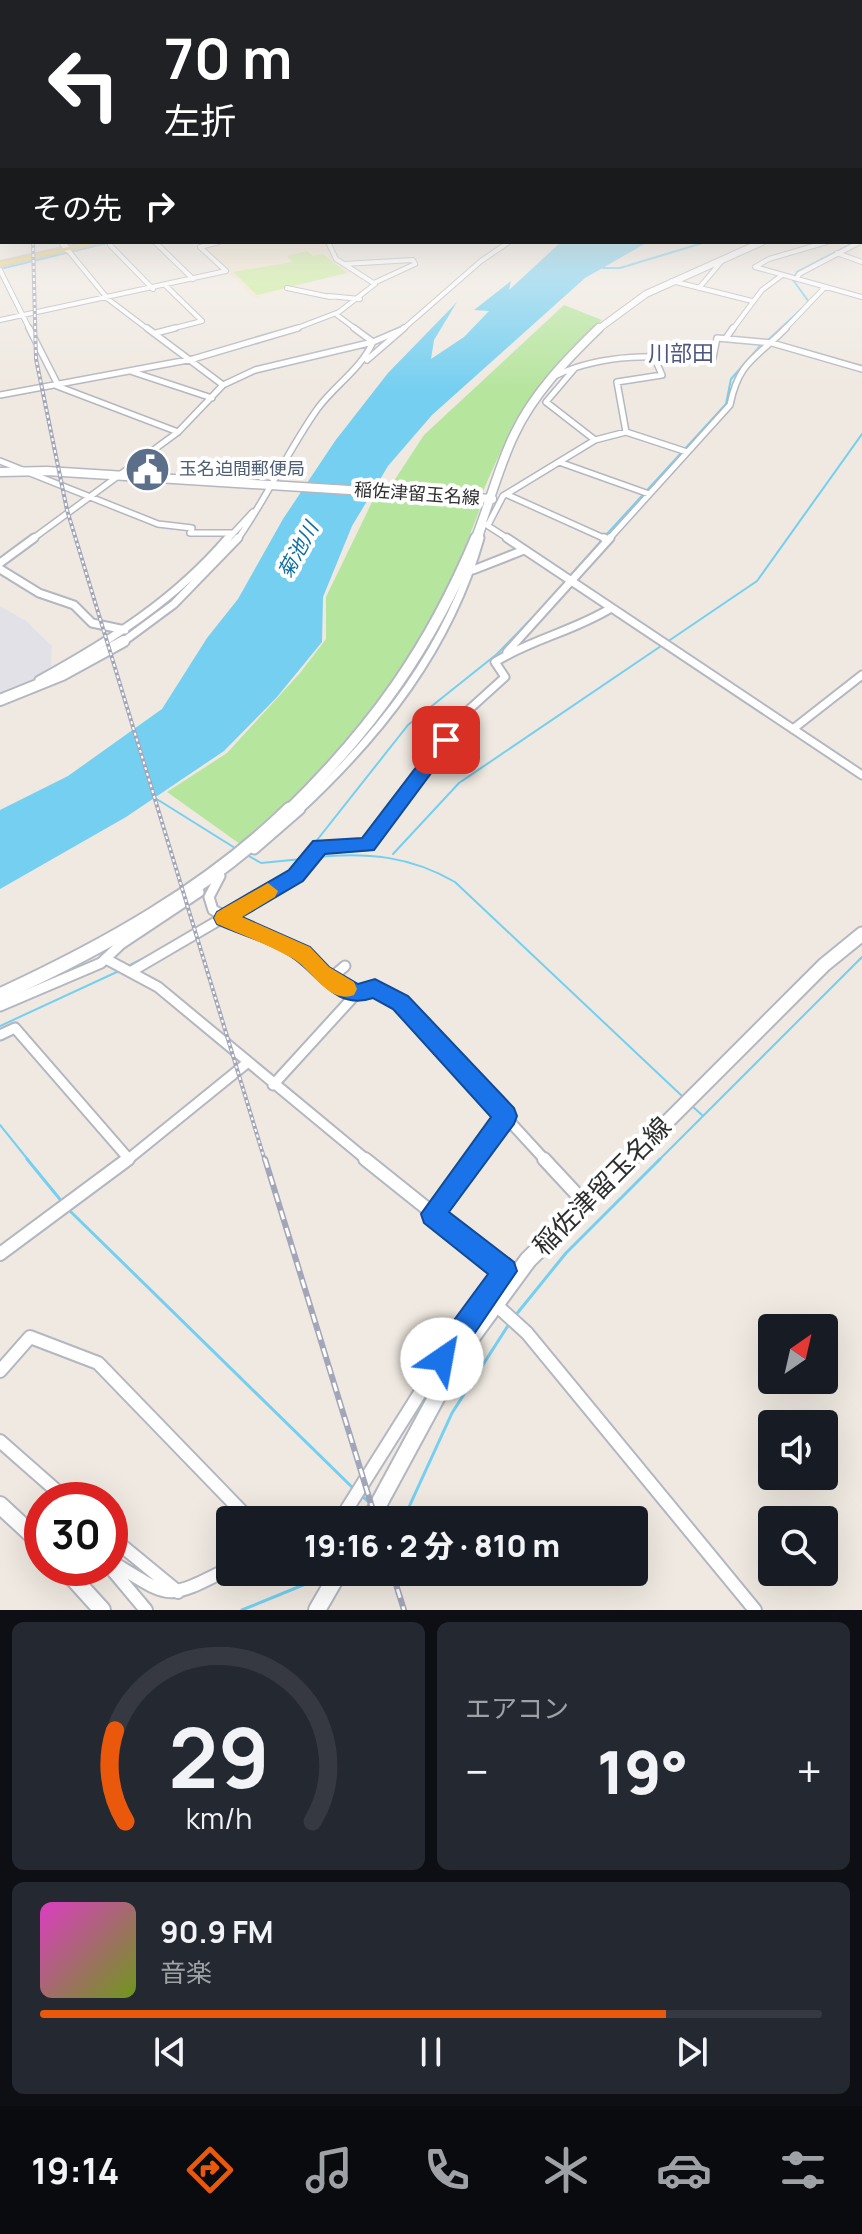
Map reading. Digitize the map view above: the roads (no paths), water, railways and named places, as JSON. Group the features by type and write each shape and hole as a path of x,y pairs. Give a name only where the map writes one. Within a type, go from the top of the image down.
{"main road":[{"path":"0,267 91,244"},
{"name":"稲佐津留玉名線","path":"0,472 123,475 487,499 515,433 581,348 628,305 672,281 758,244"},
{"path":"0,995 83,955 164,906 247,846 307,794 366,729 413,664 447,606 485,523 487,499"},
{"path":"2,699 62,675 124,636"},
{"name":"稲佐津留玉名線","path":"378,1506 462,1350 528,1260 583,1201 824,965 862,934"},
{"path":"0,1505 24,1524"},
{"path":"80,1586 102,1610"},
{"path":"317,1610 331,1586"}],"street":[{"path":"157,244 193,279"},
{"path":"0,320 226,271 200,247 211,244"},
{"path":"329,244 343,264 374,283"},
{"path":"124,636 204,578 230,550 278,485 319,407 363,363 481,261 506,244"},
{"path":"822,244 769,259 755,267 861,296"},
{"path":"794,279 855,244"},
{"path":"110,245 153,289"},
{"path":"816,246 862,262"},
{"path":"68,249 108,299 193,359 223,385"},
{"path":"0,395 193,359 218,348 337,315 360,299 374,283 415,264 413,260 389,260 343,264"},
{"path":"699,288 721,262"},
{"path":"0,267 57,386 178,432"},
{"path":"726,338 752,301 781,276"},
{"path":"672,281 752,301"},
{"path":"156,333 202,321 166,286"},
{"path":"127,969 224,918 296,875 320,847 367,845 463,715 505,677 505,672 495,662 646,493 730,405 735,379 825,287"},
{"path":"287,288 330,297 360,299"},
{"path":"322,292 330,297"},
{"path":"337,315 373,342"},
{"path":"124,636 92,623 74,605 39,593 0,566 178,432 223,385 255,370 373,342 401,330"},
{"path":"557,375 576,364 654,357 708,360 713,358 717,338 768,343 862,369"},
{"path":"363,363 373,342"},
{"path":"581,348 576,364 546,402 595,440"},
{"path":"612,351 613,361"},
{"path":"626,432 617,382 662,375 654,357"},
{"path":"133,372 212,398"},
{"path":"0,1006 65,982 106,959 121,944 220,876 315,799 368,739 424,665 470,572 485,523 503,496 595,440 626,432 685,451"},
{"path":"0,461 158,524 192,528 190,533 233,533"},
{"path":"559,462 646,493"},
{"path":"508,495 605,539"},
{"path":"124,636 183,585 252,512 261,508"},
{"path":"485,523 862,775"},
{"path":"470,572 479,565 524,550"},
{"path":"503,656 580,627 611,608"},
{"path":"793,729 862,675"},
{"path":"220,876 209,897 213,910 224,918 303,953 330,979 356,994"},
{"path":"106,959 158,987 273,1085 505,1271 496,1304 457,1334 349,1506"},
{"path":"330,979 345,966"},
{"path":"12,989 20,991 65,982"},
{"path":"273,1085 356,994 375,988 400,1002 583,1201"},
{"path":"0,1035 15,1028 128,1158"},
{"path":"0,1254 167,1130 247,1063"},
{"path":"433,1214 506,1116"},
{"path":"496,1304 519,1324 755,1610"},
{"path":"0,1371 30,1337 98,1363 236,1506"},
{"path":"0,1441 47,1482"},
{"path":"128,1551 179,1593"},
{"path":"128,1574 160,1591 179,1593 216,1575"},
{"path":"127,1586 146,1610"}],"water":[{"name":"菊池川","path":"559,244 644,244 585,278 432,415 388,466 352,526 323,597 322,642 277,697 224,751 126,817 0,889 0,810 68,776 162,709 207,638 238,599 283,519 335,441 388,373 457,302 434,340 431,359 464,337 489,311 474,310 511,281 509,290"}],"waterway":[{"path":"0,269 103,244"},
{"path":"603,268 620,268 699,244"},
{"path":"767,341 809,302 793,280 797,272 851,244"},
{"path":"606,535 726,404 731,379 761,345"},
{"path":"667,642 757,581 862,434"},
{"path":"569,577 602,540"},
{"path":"291,873 408,725 497,654 544,606"},
{"path":"393,854 459,783 661,646"},
{"path":"155,798 235,848"},
{"path":"247,855 261,863 302,859"},
{"path":"316,857 353,855 405,861 455,882 682,1096"},
{"path":"128,966 158,951"},
{"path":"515,1316 566,1253 862,957"},
{"path":"0,1026 119,971"},
{"path":"692,1106 702,1115"},
{"path":"0,1125 29,1161"},
{"path":"27,1159 63,1203"},
{"path":"70,1211 354,1489"},
{"path":"409,1506 452,1413 509,1324"},
{"path":"362,1496 372,1505"},
{"path":"242,1610 301,1586"}],"railway":[{"path":"33,244 36,359 67,510 265,1161"},
{"path":"265,1159 372,1506"},
{"path":"396,1586 404,1610"}],"place":[{"name":"玉名迫間郵便局","path":"148,469"}],"district":[{"name":"川部田","path":"681,353"}]}
